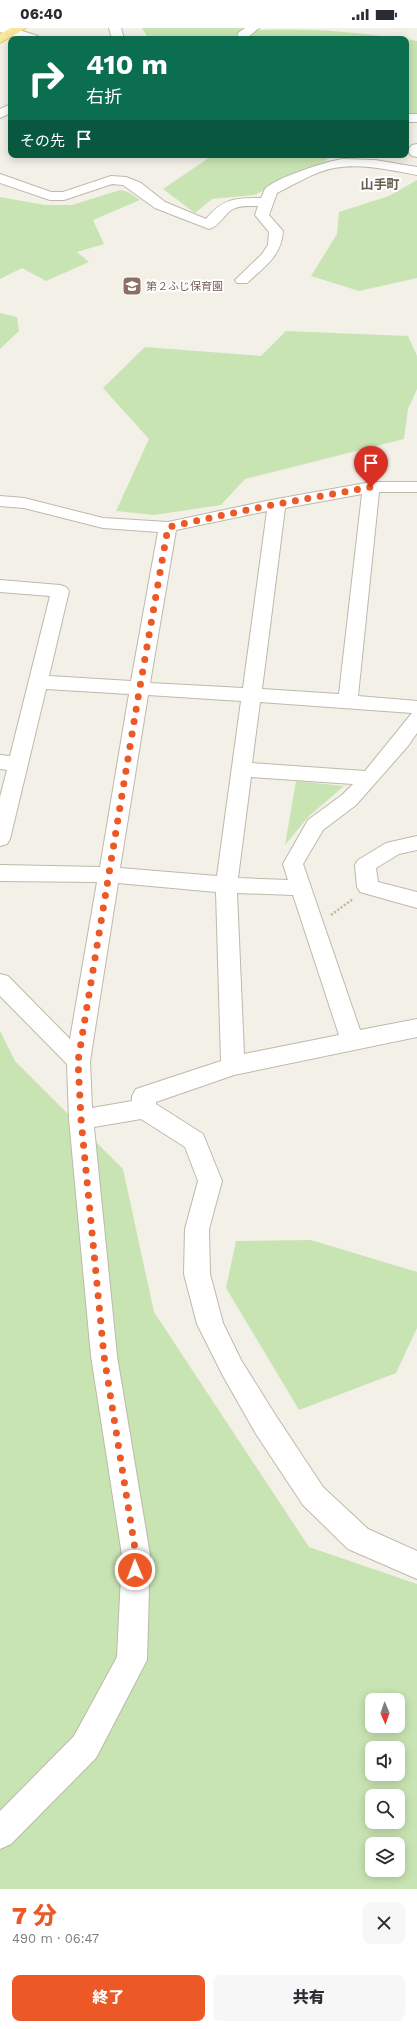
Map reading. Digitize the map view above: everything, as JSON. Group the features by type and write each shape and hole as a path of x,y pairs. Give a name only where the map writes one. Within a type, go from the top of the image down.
{"main road":[{"path":"0,39 16,30"}],"street":[{"path":"0,28 16,30 28,36"},
{"path":"242,36 245,32 253,28"},
{"path":"0,114 8,102"},
{"path":"417,148 414,151 417,153"},
{"path":"385,158 393,167"},
{"path":"242,280 267,257 276,245 276,231 262,215 270,191 313,171 334,164 351,163 417,171"},
{"path":"0,178 21,187 50,196 64,196 111,180 119,179 140,188 154,202 209,225 218,213 230,204 267,202"},
{"path":"348,700 371,487"},
{"path":"0,500 24,503 103,523 168,527 277,504 371,487 417,487"},
{"path":"233,1066 226,885 277,504"},
{"path":"0,1833 85,1747 132,1660 136,1555 104,1356 81,1119 78,1061 168,527"},
{"path":"0,586 60,591 39,682 9,763 0,839"},
{"path":"39,682 348,700 417,707"},
{"path":"352,1041 293,864 315,825 349,800 370,778 401,741 417,718"},
{"path":"241,768 370,778"},
{"path":"417,843 393,848 365,865 368,887 417,900"},
{"path":"0,873 109,875 226,885 300,888"},
{"path":"0,982 78,1061"},
{"path":"144,1109 144,1096 233,1066 417,1028"},
{"path":"81,1119 144,1109 195,1141 210,1181 197,1229 197,1274 210,1324 232,1368 262,1419 313,1496 358,1539 417,1566"}],"path":[{"path":"315,927 368,887"}],"green space":[{"path":"142,28 250,28 253,30 310,30 381,36 147,36"},
{"path":"409,40 417,41 417,116 409,116"},
{"path":"209,158 327,158 327,160 254,195 212,199 195,213 163,189"},
{"path":"417,180 417,278 359,291 311,276 337,234 339,212 389,196"},
{"path":"120,190 128,192 140,200 93,220 104,244 77,252 89,262 46,281 22,268 0,279 0,197 45,205 72,205"},
{"path":"0,313 17,317 19,331 0,349"},
{"path":"286,331 408,336 417,356 417,389 408,409 404,439 245,479 221,505 154,515 116,511 149,439 103,388 145,347 261,356"},
{"path":"296,781 344,786 309,816 285,845"},
{"path":"0,1031 15,1061 123,1169 154,1312 309,1547 417,1584 417,1889 0,1889"},
{"path":"311,1240 417,1272 417,1328 396,1373 299,1410 226,1288 236,1241"}],"place":[{"name":"第２ふじ保育園","path":"132,286"}],"district":[{"name":"山手町","path":"380,184"}],"route":[{"path":"135,1570 136,1555 104,1356 81,1119 78,1061 168,527 266,506 371,487"}]}
